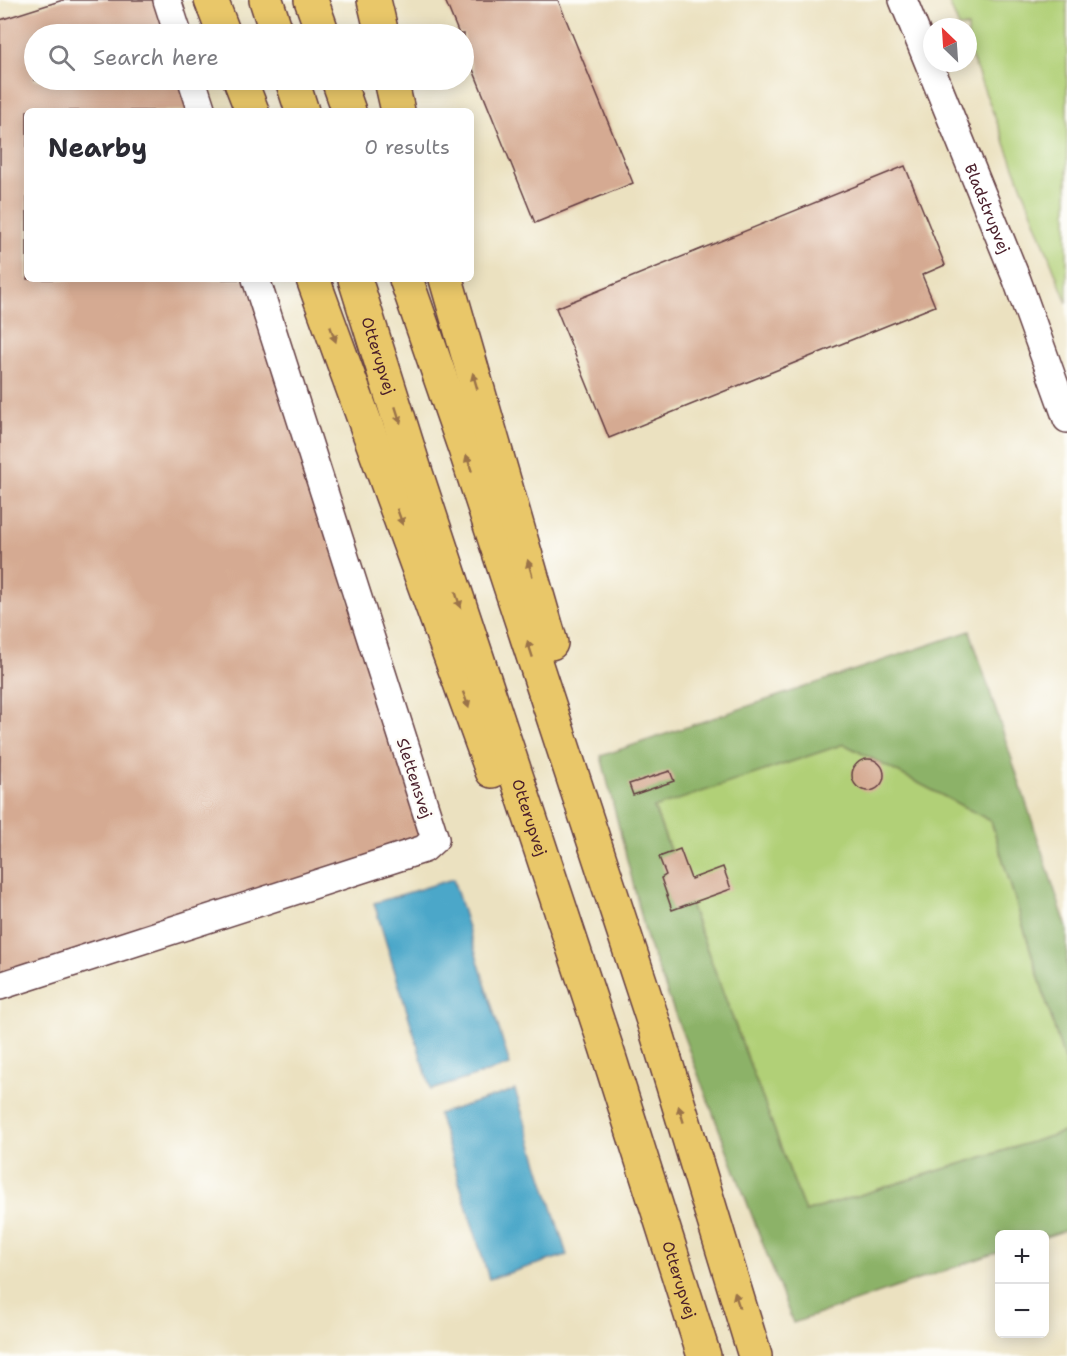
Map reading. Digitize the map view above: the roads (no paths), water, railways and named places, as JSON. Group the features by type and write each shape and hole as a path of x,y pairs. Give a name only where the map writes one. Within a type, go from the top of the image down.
{"main road":[{"path":"211,0 220,24"},
{"path":"266,0 274,24"},
{"path":"311,0 319,24"},
{"path":"374,0 380,24"},
{"path":"244,90 251,108"},
{"path":"295,90 301,108"},
{"path":"342,90 348,108"},
{"path":"393,90 397,108"},
{"path":"314,282 684,1294"},
{"name":"Otterupvej","path":"356,282 414,467 606,1047 704,1356"},
{"path":"407,282 465,449 656,1030 755,1356"},
{"path":"447,282 590,775 656,1030"}],"lane":[{"path":"168,0 175,24"},
{"name":"Bladstrupvej","path":"903,0 1017,280 1067,418"},
{"path":"195,90 201,108"},
{"name":"Slettensvej","path":"0,986 424,849 435,839 257,282"}],"water":[{"path":"453,879 510,1065 431,1090 374,903"},
{"path":"515,1090 567,1255 489,1279 438,1114"}]}
